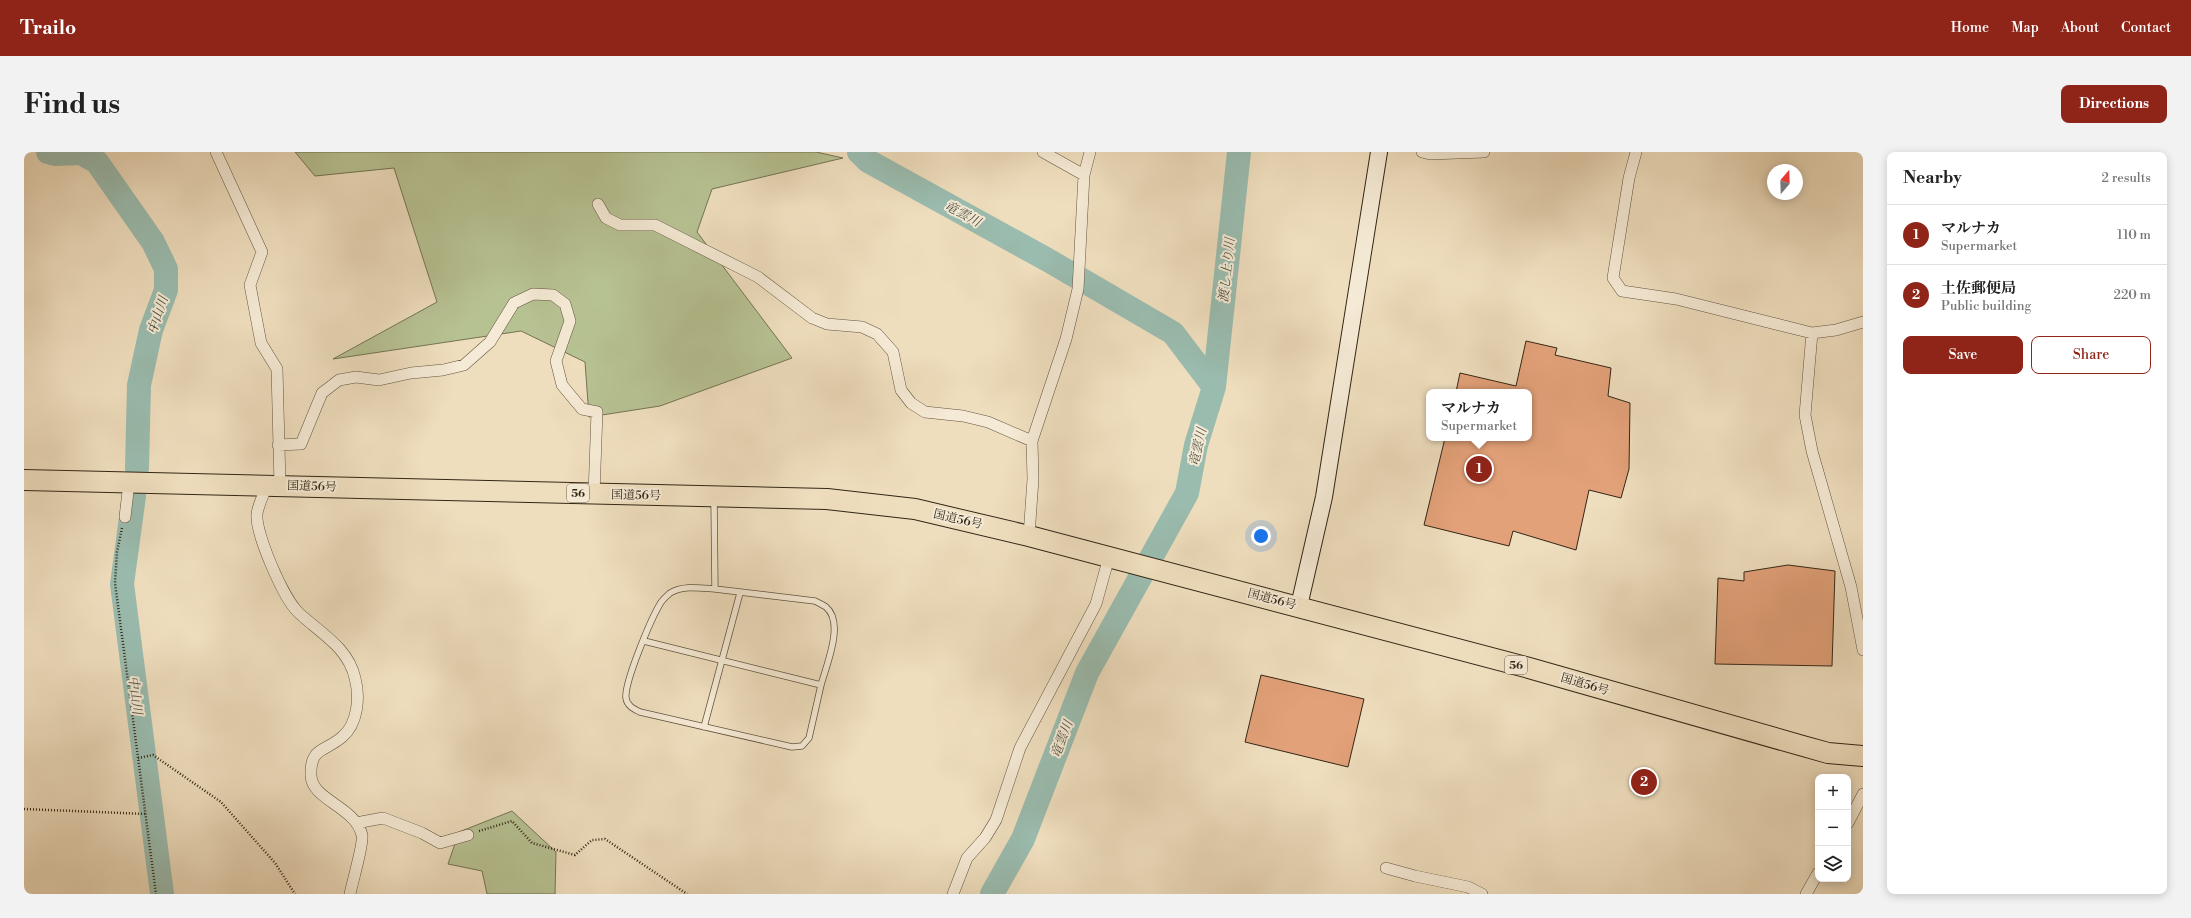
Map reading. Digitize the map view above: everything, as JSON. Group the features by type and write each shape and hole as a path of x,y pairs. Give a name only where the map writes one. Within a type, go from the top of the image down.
{"highway":[{"name":"国道56号","path":"24,480 827,499 915,509 1029,536 1299,606 1529,668 1828,753 1863,756"}],"street":[{"path":"216,152 262,252 250,285 261,343 277,369 278,445 273,485 257,514 258,530 281,586 297,612 328,636 344,653 355,678 357,704 353,724 342,737 320,750 311,760 310,778 320,794 354,817 363,836 350,894"},
{"path":"1043,152 1084,176"},
{"path":"1029,536 1033,480 1032,441 1066,339 1078,290 1084,176 1090,152"},
{"path":"1299,606 1324,497 1379,152"},
{"path":"1422,152 1484,152"},
{"path":"1636,152 1629,178 1613,278 1622,291 1676,299 1812,333 1836,330 1863,322"},
{"path":"598,204 606,218 620,225 655,225 758,277 812,318 827,324 862,327 878,334 893,352 901,390 911,403 925,412 963,416 988,422 1032,441"},
{"path":"278,445 301,444 322,393 339,380 356,377 379,380 411,372 443,370 464,365 490,342 514,303 533,294 553,295 565,304 570,321 556,361 562,385 582,409 597,412 594,494"},
{"path":"1812,333 1805,415 1812,451 1851,587 1863,650"},
{"path":"125,517 129,483"},
{"path":"953,894 967,858 985,838 996,820 1020,748 1096,604 1117,559"},
{"path":"1851,817 1863,794"},
{"path":"356,823 383,818 422,833 440,843 468,835"},
{"path":"1386,868 1415,876 1468,887 1482,894"},
{"path":"1806,894 1815,878"}],"lane":[{"path":"714,496 715,589"},
{"path":"697,587 715,589 815,601 827,608 835,623 833,645 820,685 809,738 802,746 792,748 640,712 630,707 626,699 626,686 660,602 671,593 697,587"},
{"path":"704,727 740,592"},
{"path":"644,641 820,685"}],"path":[{"path":"125,517 117,552 115,584 147,814 156,894"},
{"path":"138,758 153,755 221,802 275,863 295,894"},
{"path":"24,809 147,814"},
{"path":"468,835 512,821 532,843 575,855 592,840 605,839 687,894"}],"green space":[{"path":"295,152 816,152 843,158 712,189 697,232 792,358 660,406 589,417 585,362 521,331 333,359 437,302 394,168 315,176"},
{"path":"512,811 556,852 555,894 487,894 482,871 448,864 459,832"}],"building":[{"path":"1526,341 1557,348 1555,355 1611,368 1608,396 1630,403 1629,469 1621,498 1589,490 1576,550 1513,531 1509,546 1424,525 1444,441 1532,441 1532,389 1457,389 1460,373 1516,386"},
{"path":"1788,565 1835,571 1832,666 1715,664 1718,578 1744,581 1744,572"},
{"path":"1261,675 1364,699 1348,767 1245,742"}],"waterway":[{"name":"中山川","path":"48,152 56,154 81,153 97,162 153,242 166,269 166,290 151,330 139,385 137,468"},
{"name":"竜雲川","path":"859,152 868,161 1046,259 1173,333 1214,387"},
{"name":"竜雲川","path":"992,894 1023,839 1087,673 1187,493 1196,445 1214,387 1239,152"},
{"name":"中山川","path":"134,496 122,584 162,894"}],"place":[{"name":"マルナカ","path":"1479,469"},
{"name":"土佐郵便局","path":"1644,782"}],"water label":[{"name":"渡し上り川","path":"1226,270"}]}
